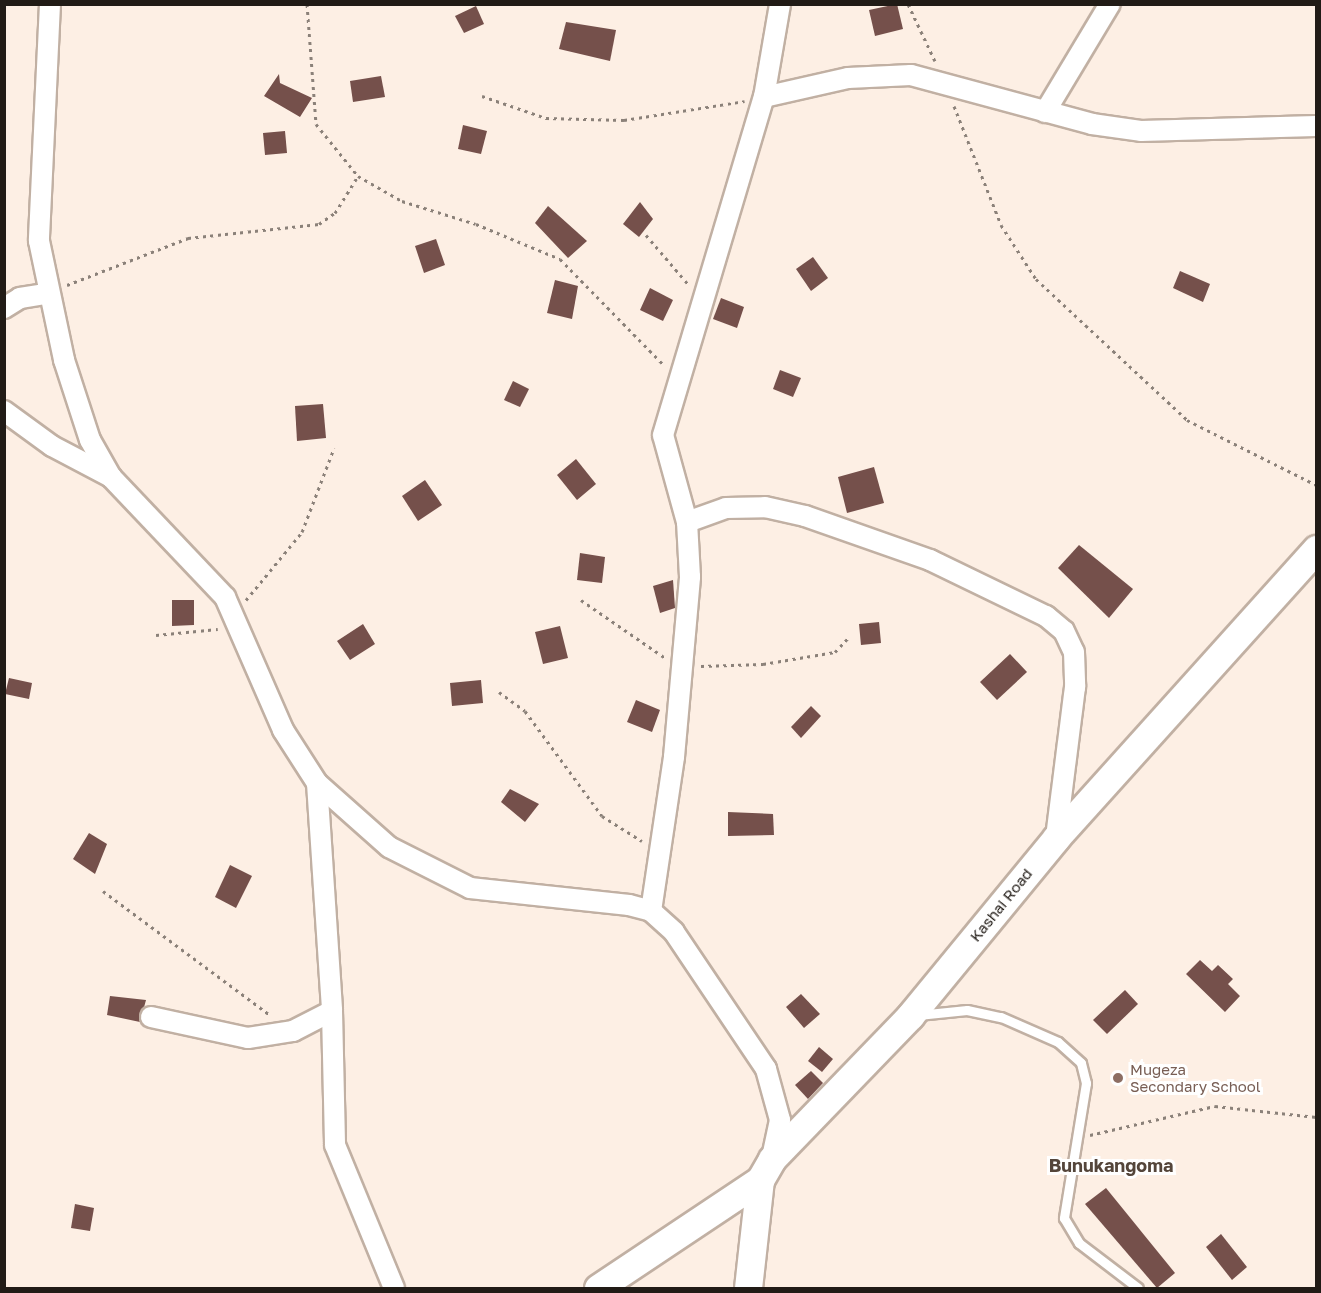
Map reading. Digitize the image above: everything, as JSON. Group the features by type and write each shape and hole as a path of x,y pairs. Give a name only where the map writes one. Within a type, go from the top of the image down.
{"street":[{"path":"50,4 39,241 46,294 90,440 111,477 145,519 200,565 234,614 244,633 283,730 317,783 389,848 470,888 651,911 686,948 766,1069 780,1119 766,1169 748,1288"},
{"path":"651,911 658,847 674,757 690,577 687,522 664,451 666,414 764,97 780,4"},
{"path":"1045,112 1110,4"},
{"path":"764,97 879,75 945,82 1045,112 1141,130 1317,126"},
{"path":"4,308 20,298 46,294"},
{"path":"4,411 52,446 111,477"},
{"path":"687,522 726,508 765,507 806,516 930,560 1046,616 1064,631 1074,652 1075,687 1056,838"},
{"name":"Kashai Road","path":"598,1288 766,1169 910,1016 1056,838 1317,549"},
{"path":"317,783 332,1011 335,1145 394,1288"},
{"path":"151,1017 248,1038 293,1031 332,1011"}],"lane":[{"path":"910,1016 968,1010 1000,1017 1058,1042 1081,1063 1086,1083 1064,1218 1079,1243 1138,1288"}],"path":[{"path":"307,4 316,124 358,176 402,201 476,224 560,259 646,341 677,383"},
{"path":"908,4 945,82 1001,225 1036,279 1187,420 1317,485"},
{"path":"482,96 546,118 624,120 764,97"},
{"path":"46,294 188,238 319,224 335,213 358,176"},
{"path":"646,235 702,300"},
{"path":"234,614 302,532 334,448"},
{"path":"581,600 681,666 763,664 835,652 850,636"},
{"path":"156,634 199,628 244,633"},
{"path":"498,692 525,711 602,816 616,830 658,847"},
{"path":"103,891 293,1031"},
{"path":"1077,1138 1215,1106 1262,1107 1317,1118"}],"building":[{"path":"897,4 903,29 875,36 869,10"},
{"path":"476,6 484,24 464,33 455,16"},
{"path":"566,22 616,30 610,61 559,49"},
{"path":"279,74 280,83 312,98 300,117 264,96"},
{"path":"381,76 385,97 353,102 350,81"},
{"path":"463,125 487,131 481,154 458,149"},
{"path":"285,131 287,153 265,155 263,133"},
{"path":"640,202 653,219 639,237 623,224"},
{"path":"548,206 587,241 568,258 535,223"},
{"path":"436,239 445,265 424,273 415,246"},
{"path":"813,257 828,278 811,291 796,269"},
{"path":"1180,271 1210,284 1203,302 1173,288"},
{"path":"555,280 578,286 572,319 547,313"},
{"path":"650,288 673,300 663,321 640,310"},
{"path":"721,298 744,307 737,328 713,319"},
{"path":"780,370 801,378 793,397 773,389"},
{"path":"513,381 529,389 520,407 504,400"},
{"path":"323,404 326,438 297,441 295,406"},
{"path":"576,459 596,484 577,500 557,475"},
{"path":"874,467 884,503 847,513 838,477"},
{"path":"425,480 442,505 418,521 402,496"},
{"path":"1079,545 1133,589 1109,618 1058,568"},
{"path":"580,553 605,557 602,583 577,580"},
{"path":"673,580 675,608 660,613 653,586"},
{"path":"172,600 194,600 194,625 172,626"},
{"path":"879,622 881,643 861,645 859,624"},
{"path":"363,624 375,644 350,660 337,641"},
{"path":"560,626 568,658 543,664 535,632"},
{"path":"1010,654 1027,672 997,700 980,682"},
{"path":"9,678 32,683 29,699 5,694"},
{"path":"481,680 483,703 452,706 450,683"},
{"path":"636,700 660,710 652,732 627,722"},
{"path":"811,706 821,716 801,738 791,727"},
{"path":"510,789 539,804 525,822 501,802"},
{"path":"728,812 773,814 774,835 728,836"},
{"path":"89,833 107,844 95,874 73,859"},
{"path":"230,865 252,876 236,908 215,897"},
{"path":"1200,960 1212,971 1218,965 1233,979 1228,984 1240,996 1225,1012 1186,974"},
{"path":"1125,990 1138,1004 1107,1034 1093,1020"},
{"path":"801,994 820,1014 804,1028 786,1007"},
{"path":"110,996 146,1000 140,1022 107,1015"},
{"path":"819,1047 833,1059 822,1072 808,1061"},
{"path":"811,1071 823,1083 808,1099 795,1085"},
{"path":"1106,1188 1175,1273 1157,1288 1085,1204"},
{"path":"75,1204 94,1208 90,1231 71,1228"},
{"path":"1221,1234 1247,1267 1232,1280 1206,1247"}],"place":[{"name":"Mugeza Secondary School","path":"1118,1078"}],"district":[{"name":"Bunukangoma","path":"1111,1165"}]}
